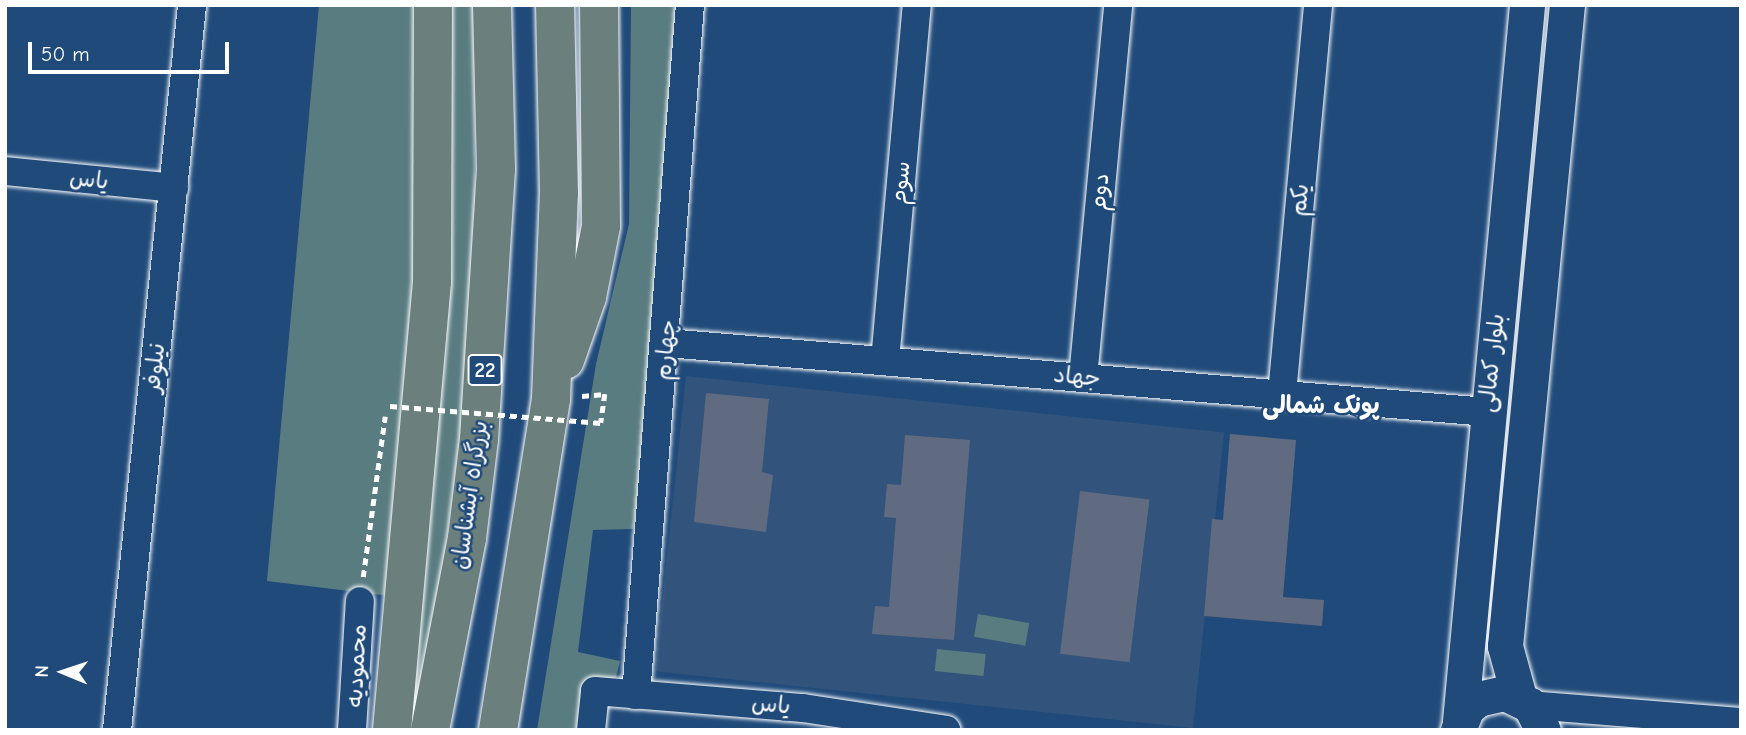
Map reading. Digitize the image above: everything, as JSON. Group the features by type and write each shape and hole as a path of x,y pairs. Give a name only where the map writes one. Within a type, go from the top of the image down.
{"highway":[{"path":"391,730 432,282 433,5"},
{"name":"بزرگراه آبشناسان","path":"430,730 467,538 480,425 496,169 492,5"},
{"path":"498,730 551,399 559,194 555,5"},
{"path":"551,399 587,297 601,226 599,5"}],"street":[{"name":"نیلوفر","path":"117,730 192,5"},
{"name":"چهارم","path":"636,695 667,343 690,5"},
{"name":"سوم","path":"885,361 917,5"},
{"name":"دوم","path":"1083,378 1118,5"},
{"name":"یکم","path":"1282,394 1318,5"},
{"name":"بلوار کمالی","path":"1459,725 1527,5"},
{"name":"بلوار کمالی","path":"1530,711 1505,646 1567,5"},
{"name":"یاس","path":"5,172 174,188"},
{"name":"جهاد","path":"667,343 1487,412"},
{"name":"محمودیه","path":"352,730 360,601"},
{"name":"یاس","path":"591,730 595,691 802,719 946,730"},
{"path":"1459,725 1467,708 1491,694 1530,711 1741,722"}],"path":[{"path":"360,601 388,403 601,423 605,394"}],"shaded area":[{"path":"686,376 1224,433 1193,728 655,671"}],"green space":[{"path":"319,5 420,5 425,130 390,596 267,581"},
{"path":"446,5 474,5 475,207 462,421 443,568 411,730"},
{"path":"631,5 678,5 651,423 633,529 593,530 578,652 620,661 616,677 587,698 579,730 537,730 596,364 629,224"},
{"path":"978,614 1029,623 1025,646 974,637"},
{"path":"937,649 986,654 983,676 935,671"}],"building":[{"path":"706,393 769,399 762,472 773,475 766,532 694,522"},
{"path":"1230,434 1296,440 1283,597 1324,600 1322,626 1204,616 1212,519 1223,520"},
{"path":"905,435 970,440 954,640 872,634 875,606 889,607 896,518 884,517 887,484 901,485"},
{"path":"1080,491 1149,500 1129,662 1060,654"}],"district":[{"name":"پونک شمالی","path":"1321,406"}]}
